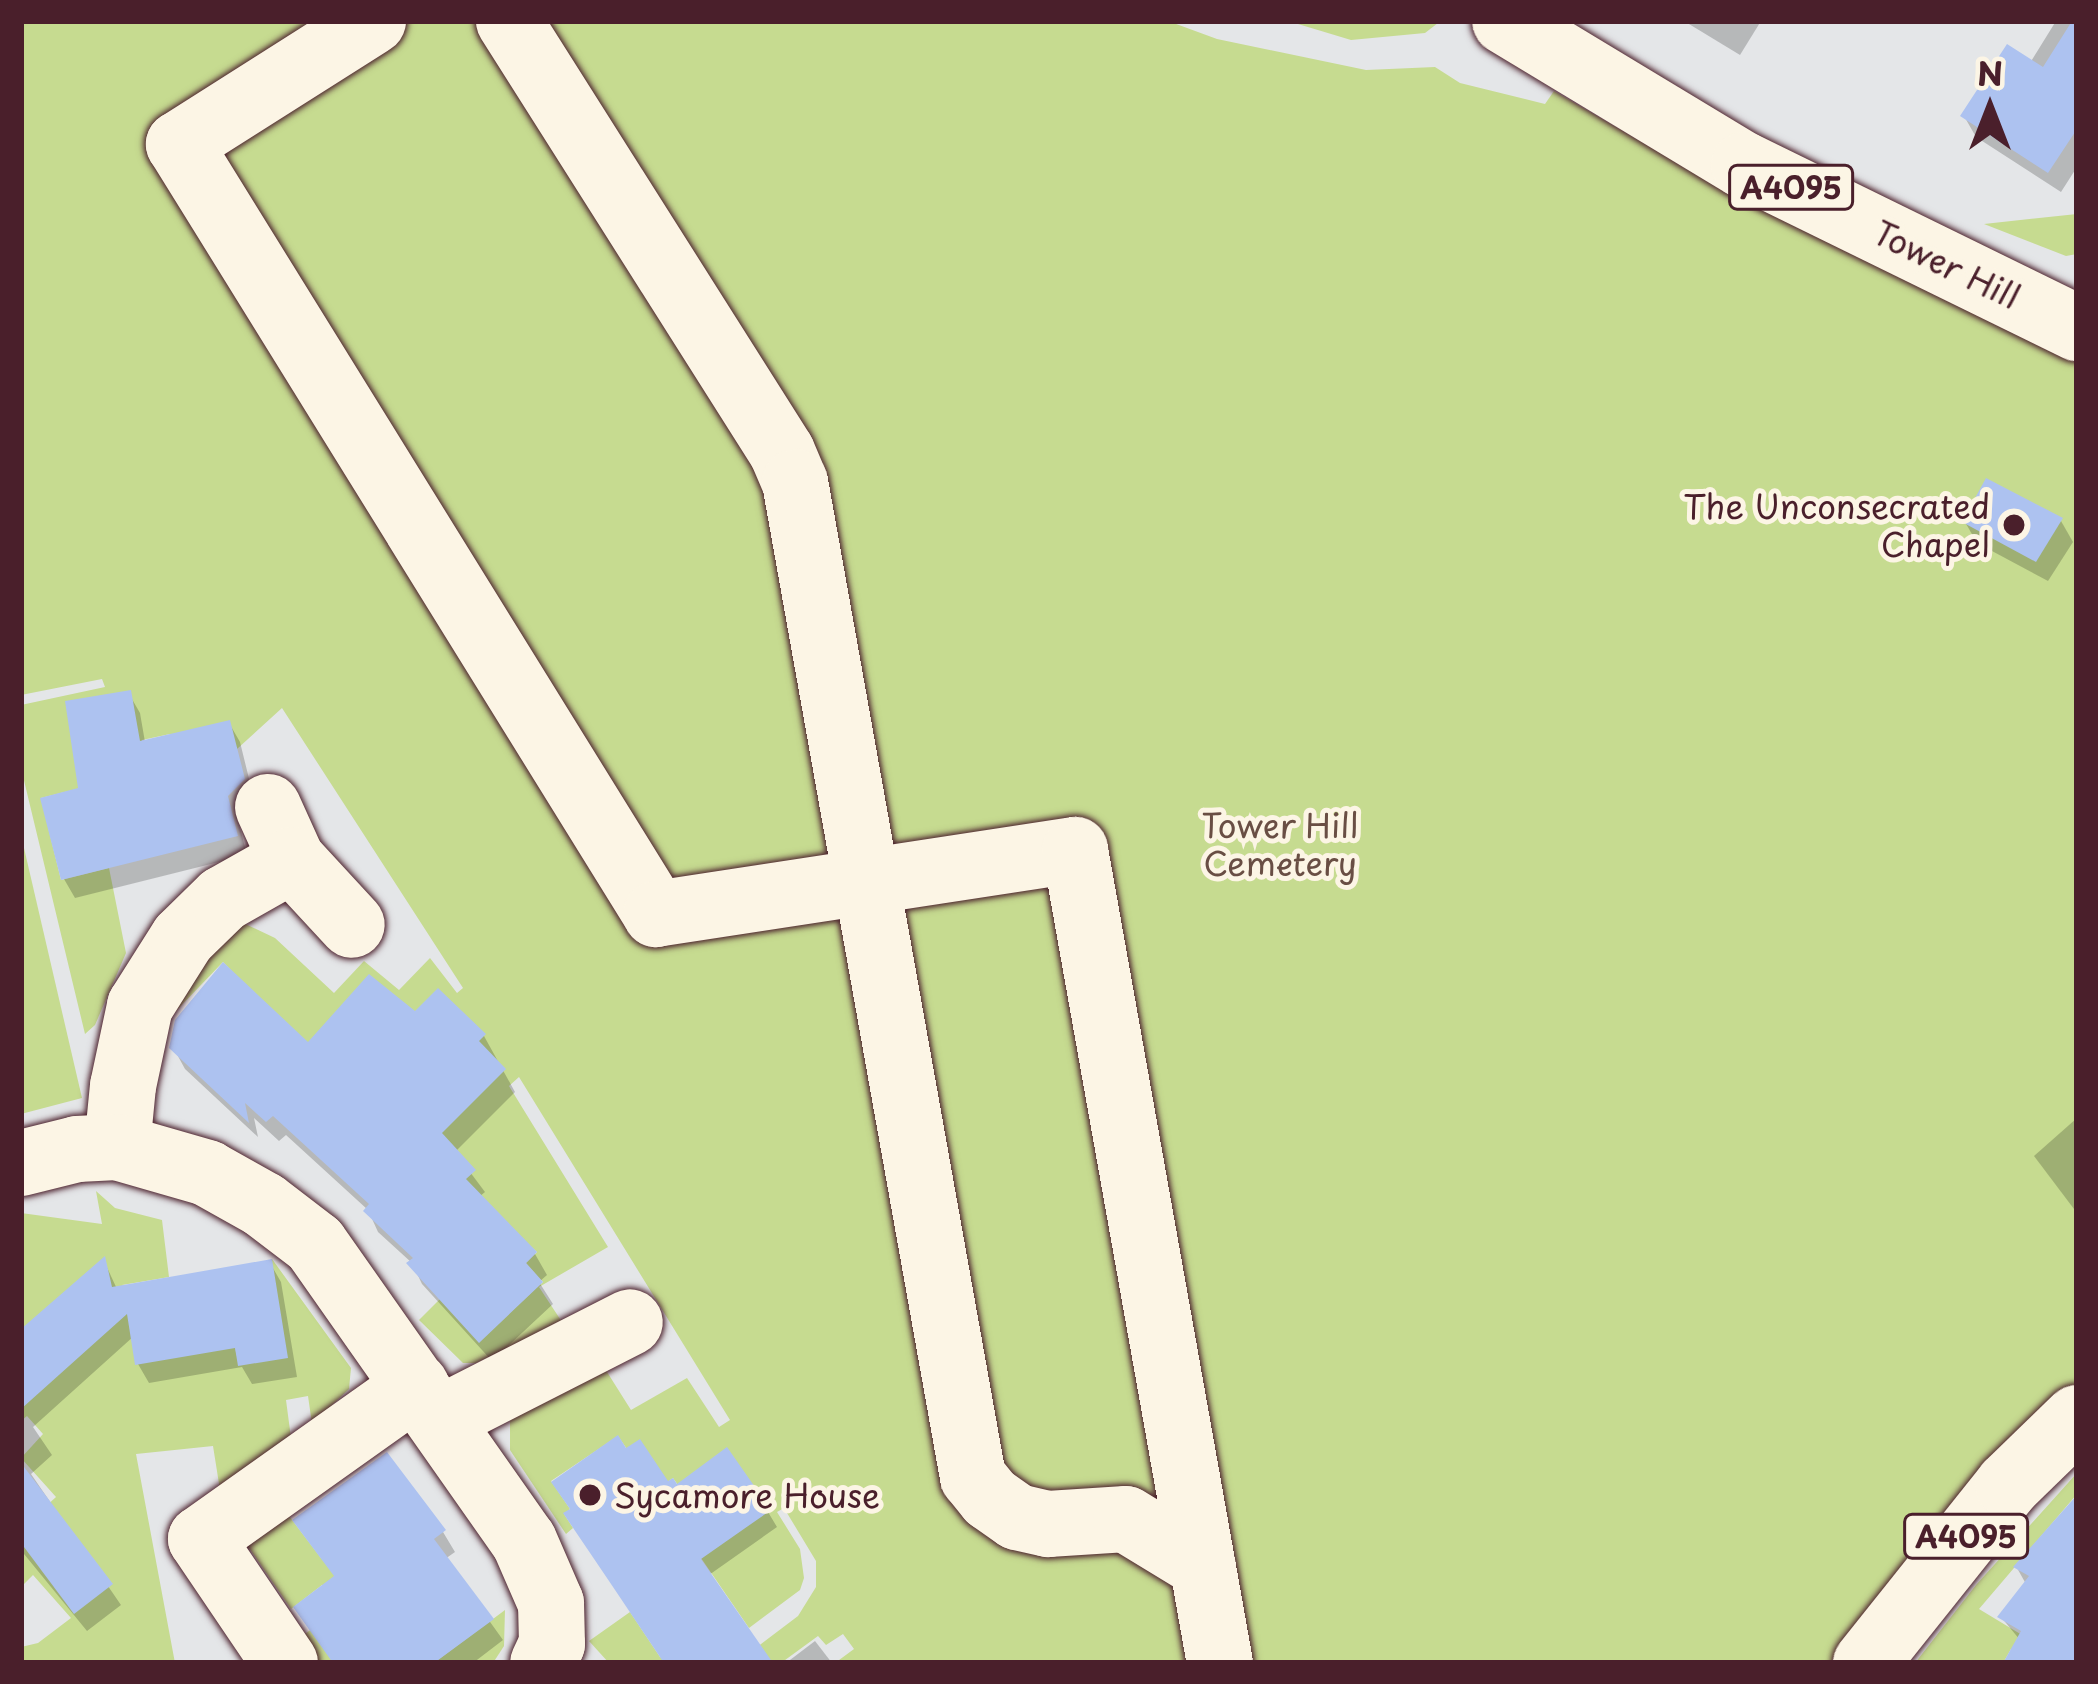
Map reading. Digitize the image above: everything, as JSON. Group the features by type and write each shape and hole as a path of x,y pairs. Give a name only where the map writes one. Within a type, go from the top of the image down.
{"street":[{"path":"373,21 179,144 656,914 1075,850 1220,1663"},
{"path":"509,21 791,470 870,881 973,1477 990,1498 1017,1517 1048,1524 1126,1519 1203,1566"},
{"name":"Tower Hill","path":"1505,21 1744,164 2077,328"},
{"path":"117,1147 140,1006 159,971 280,833 352,926"},
{"path":"21,1163 77,1149 117,1147 208,1173 264,1205 315,1244 524,1541 551,1603 552,1644 543,1663"},
{"path":"285,1663 201,1539 428,1402 630,1322"},
{"name":"A4095","path":"1866,1663 2008,1485 2077,1418"}],"green space":[{"name":"Tower Hill Cemetery","path":"21,21 1168,21 1217,39 1366,70 1435,67 1460,83 1545,104 1554,91 1664,155 2077,363 2077,1382 1985,1473 1830,1663 835,1663 854,1649 843,1634 826,1645 818,1636 781,1663 736,1663 798,1616 816,1587 816,1561 784,1508 777,1512 800,1549 804,1578 800,1590 749,1628 701,1558 720,1545 673,1478 655,1490 618,1436 551,1481 570,1509 564,1514 573,1528 566,1534 510,1450 510,1416 602,1364 631,1410 687,1378 719,1427 730,1420 519,1077 509,1086 608,1247 539,1287 562,1322 476,1363 463,1363 419,1320 443,1296 479,1342 543,1282 526,1263 537,1252 321,1064 223,962 154,1034 164,1002 241,922 275,938 334,993 364,961 399,990 430,958 457,993 463,988 282,708 237,749 170,734 142,740 143,748 93,785 41,798 61,880 109,868 126,953 95,1025 85,1034 21,768 21,705 105,687 102,679 21,695"},
{"path":"1288,21 1438,23 1425,33 1351,40"},
{"path":"2077,214 2077,254 2066,256 1984,224"},
{"path":"21,835 82,1098 21,1114"},
{"path":"96,1191 115,1208 162,1220 169,1277 122,1285 235,1348 239,1365 272,1259 351,1368 349,1389 312,1424 308,1396 286,1400 291,1438 220,1490 213,1446 136,1454 175,1663 21,1663 21,1647 38,1643 71,1618 33,1575 21,1587 21,1529 56,1497 21,1458 43,1434 27,1416 21,1421 21,1213 102,1224"},
{"path":"2077,1473 2077,1494 1979,1609 2068,1663 2011,1649 2003,1663 1915,1663 1976,1585"},
{"path":"283,1508 321,1558 424,1663 301,1663 288,1647 339,1608 322,1585 291,1609 243,1539"},
{"path":"505,1610 504,1646 493,1663 434,1663"},
{"path":"630,1612 660,1657 686,1663 609,1663 589,1641"}],"building":[{"path":"2072,21 2077,21 2077,129 2048,173 1960,116 2007,44 2043,67"},
{"name":"The Unconsecrated Chapel","path":"1986,478 2063,518 2036,562 1962,522"},
{"path":"131,690 140,741 230,720 245,779 228,796 238,836 61,880 40,798 78,788 65,701"},
{"path":"223,962 308,1042 369,974 415,1011 438,988 486,1034 479,1041 506,1069 442,1133 476,1170 466,1179 537,1252 526,1263 543,1282 479,1343 406,1263 413,1258 363,1211 369,1204 273,1116 266,1122 245,1103 249,1123 169,1048 175,1020"},
{"path":"105,1256 112,1287 272,1259 288,1358 238,1366 235,1348 135,1365 127,1314 21,1409 21,1329"},
{"path":"618,1435 626,1448 640,1439 668,1481 673,1478 677,1484 727,1447 771,1510 701,1559 773,1663 664,1663 563,1513 570,1509 551,1482"},
{"path":"387,1452 446,1530 434,1539 494,1619 434,1663 333,1663 293,1607 334,1576 292,1520"},
{"path":"21,1463 113,1584 74,1614 21,1543"},
{"path":"2077,1495 2077,1663 2003,1663 2021,1631 1997,1617 2029,1576 2013,1567"}],"place":[{"name":"The Unconsecrated Chapel","path":"2014,525"},
{"name":"Sycamore House","path":"590,1495"}]}
